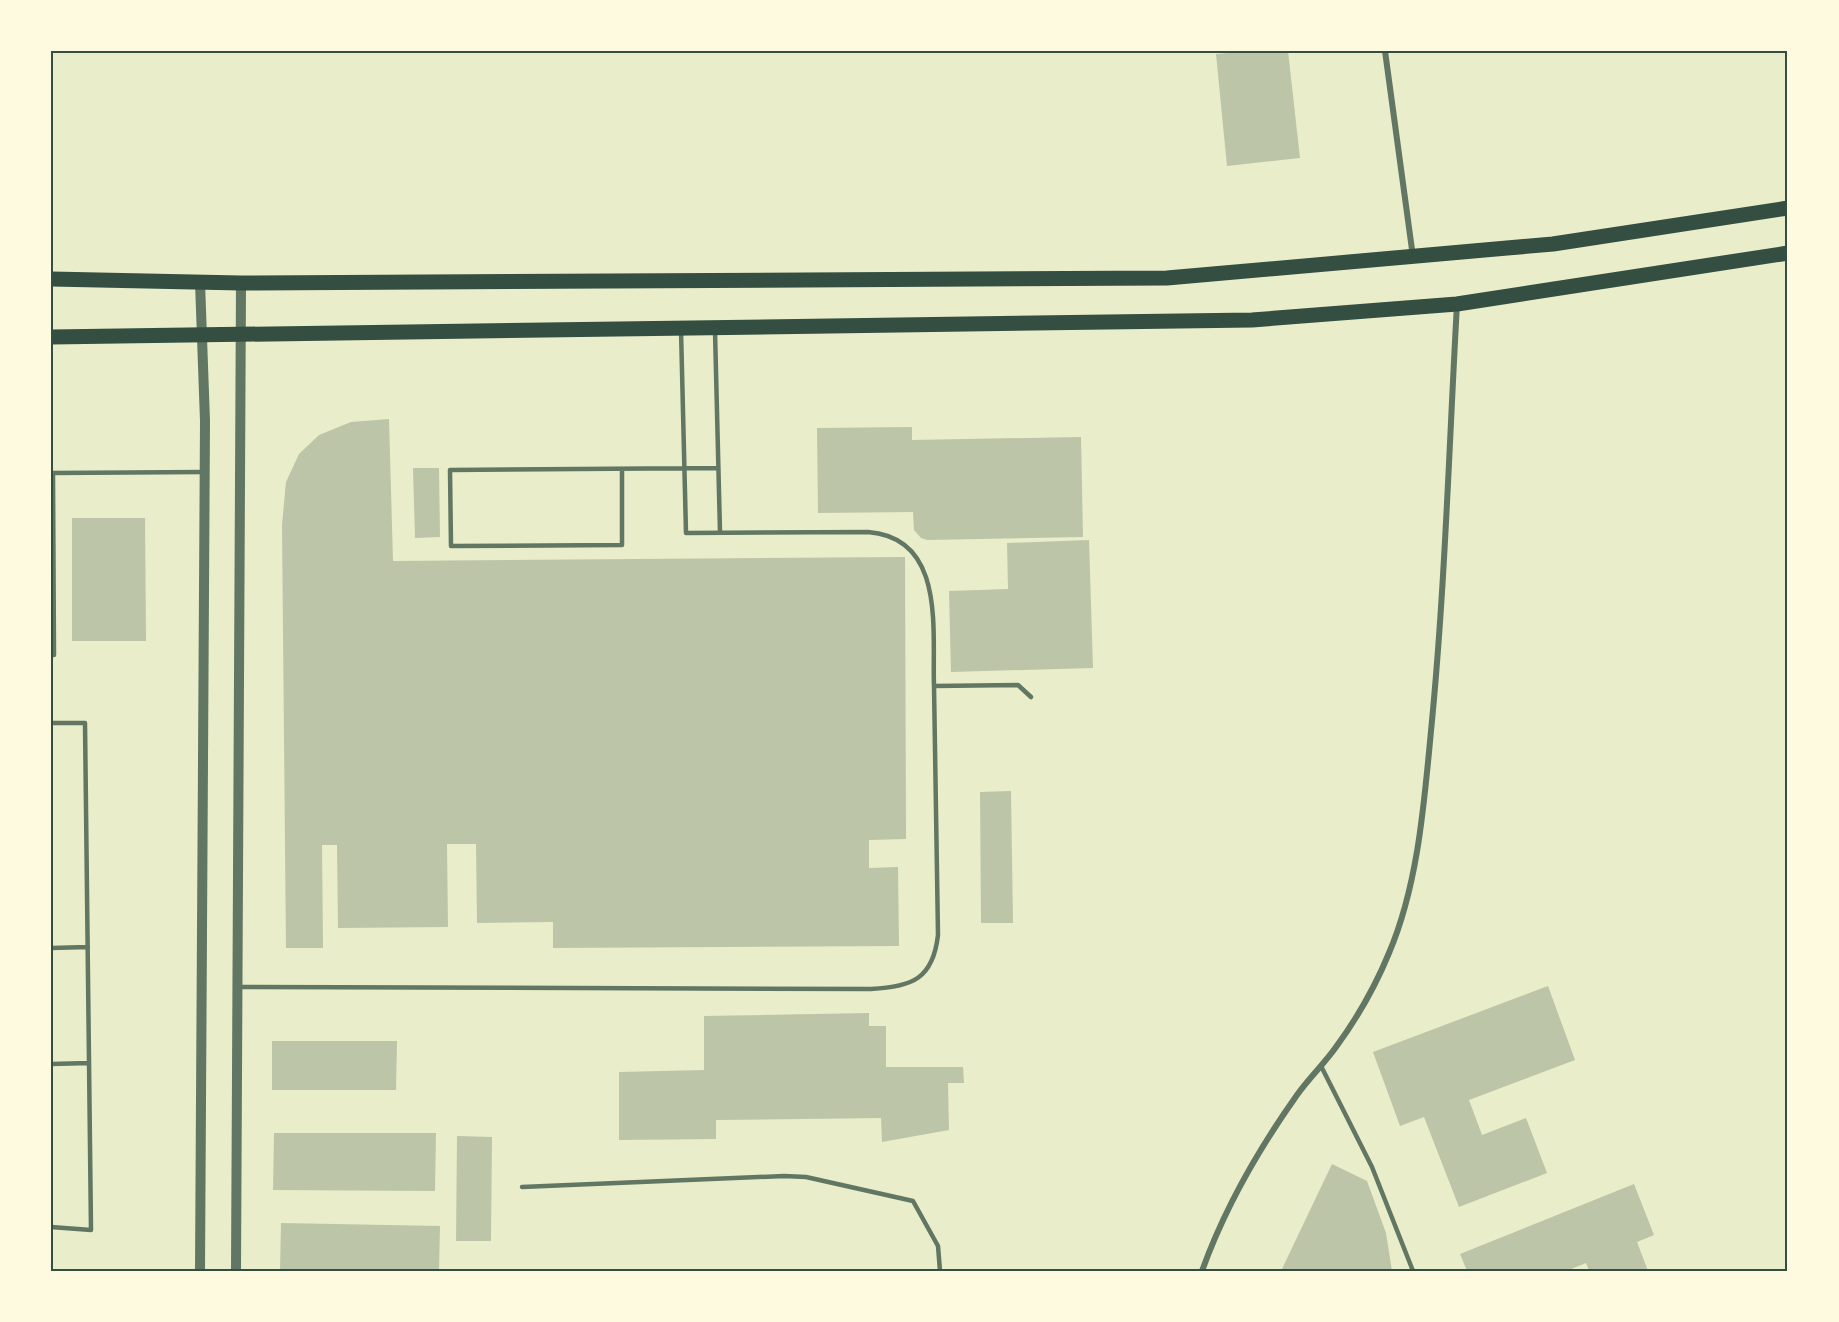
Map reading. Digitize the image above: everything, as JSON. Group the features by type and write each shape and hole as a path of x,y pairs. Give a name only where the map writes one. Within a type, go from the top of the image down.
{"main road":[{"path":"51,279 241,283 1167,278 1553,244 1788,208"},
{"path":"51,337 1252,320 1457,304 1788,253"}],"street":[{"path":"1385,51 1413,257"},
{"path":"200,282 203,335 204,472 200,1271"},
{"path":"236,1271 241,283"},
{"path":"1202,1271 1214,1238 1250,1166 1299,1092 1321,1066 1371,996 1403,915 1417,846 1438,659 1457,304"}],"lane":[{"path":"715,328 720,532"},
{"path":"237,987 871,989 891,988 918,979 932,962 938,935 934,686 928,580 920,561 899,539 884,533 686,533 681,329"},
{"path":"622,469 622,545 451,546 450,470 718,468"},
{"path":"51,655 54,655 52,473 204,472"},
{"path":"934,686 1018,685 1031,697"},
{"path":"51,723 85,723 91,1230 51,1227"},
{"path":"51,948 88,947"},
{"path":"51,1064 89,1063"},
{"path":"1321,1066 1372,1167 1413,1271"},
{"path":"522,1187 806,1177 913,1201 938,1246 940,1271"}],"building":[{"path":"1288,51 1300,158 1227,166 1216,54"},
{"path":"389,419 393,561 905,557 906,839 869,840 869,868 898,867 899,946 553,948 553,922 477,923 476,844 447,844 448,927 338,928 337,845 322,845 323,948 286,948 282,525 286,482 299,454 319,435 351,422"},
{"path":"912,427 912,440 1081,437 1083,537 927,540 921,538 914,530 913,512 818,513 817,428"},
{"path":"413,468 439,468 440,537 415,538"},
{"path":"72,518 145,518 146,641 72,641"},
{"path":"1089,540 1093,668 951,672 949,591 1008,589 1007,543"},
{"path":"1011,791 1013,923 981,923 980,792"},
{"path":"1548,986 1575,1060 1469,1100 1482,1135 1526,1118 1547,1173 1459,1207 1424,1117 1400,1126 1373,1052"},
{"path":"869,1013 869,1026 886,1026 886,1067 963,1067 964,1083 948,1083 949,1130 882,1142 881,1118 716,1120 716,1139 619,1140 619,1072 704,1070 704,1016"},
{"path":"272,1041 397,1041 396,1090 272,1090"},
{"path":"274,1133 436,1133 435,1191 273,1190"},
{"path":"457,1136 492,1137 491,1241 456,1241"},
{"path":"1332,1164 1367,1181 1386,1233 1392,1271 1281,1271"},
{"path":"1634,1184 1654,1235 1637,1242 1648,1271 1589,1271 1586,1263 1566,1271 1467,1271 1460,1254"},
{"path":"281,1223 440,1226 439,1271 280,1271"}]}
